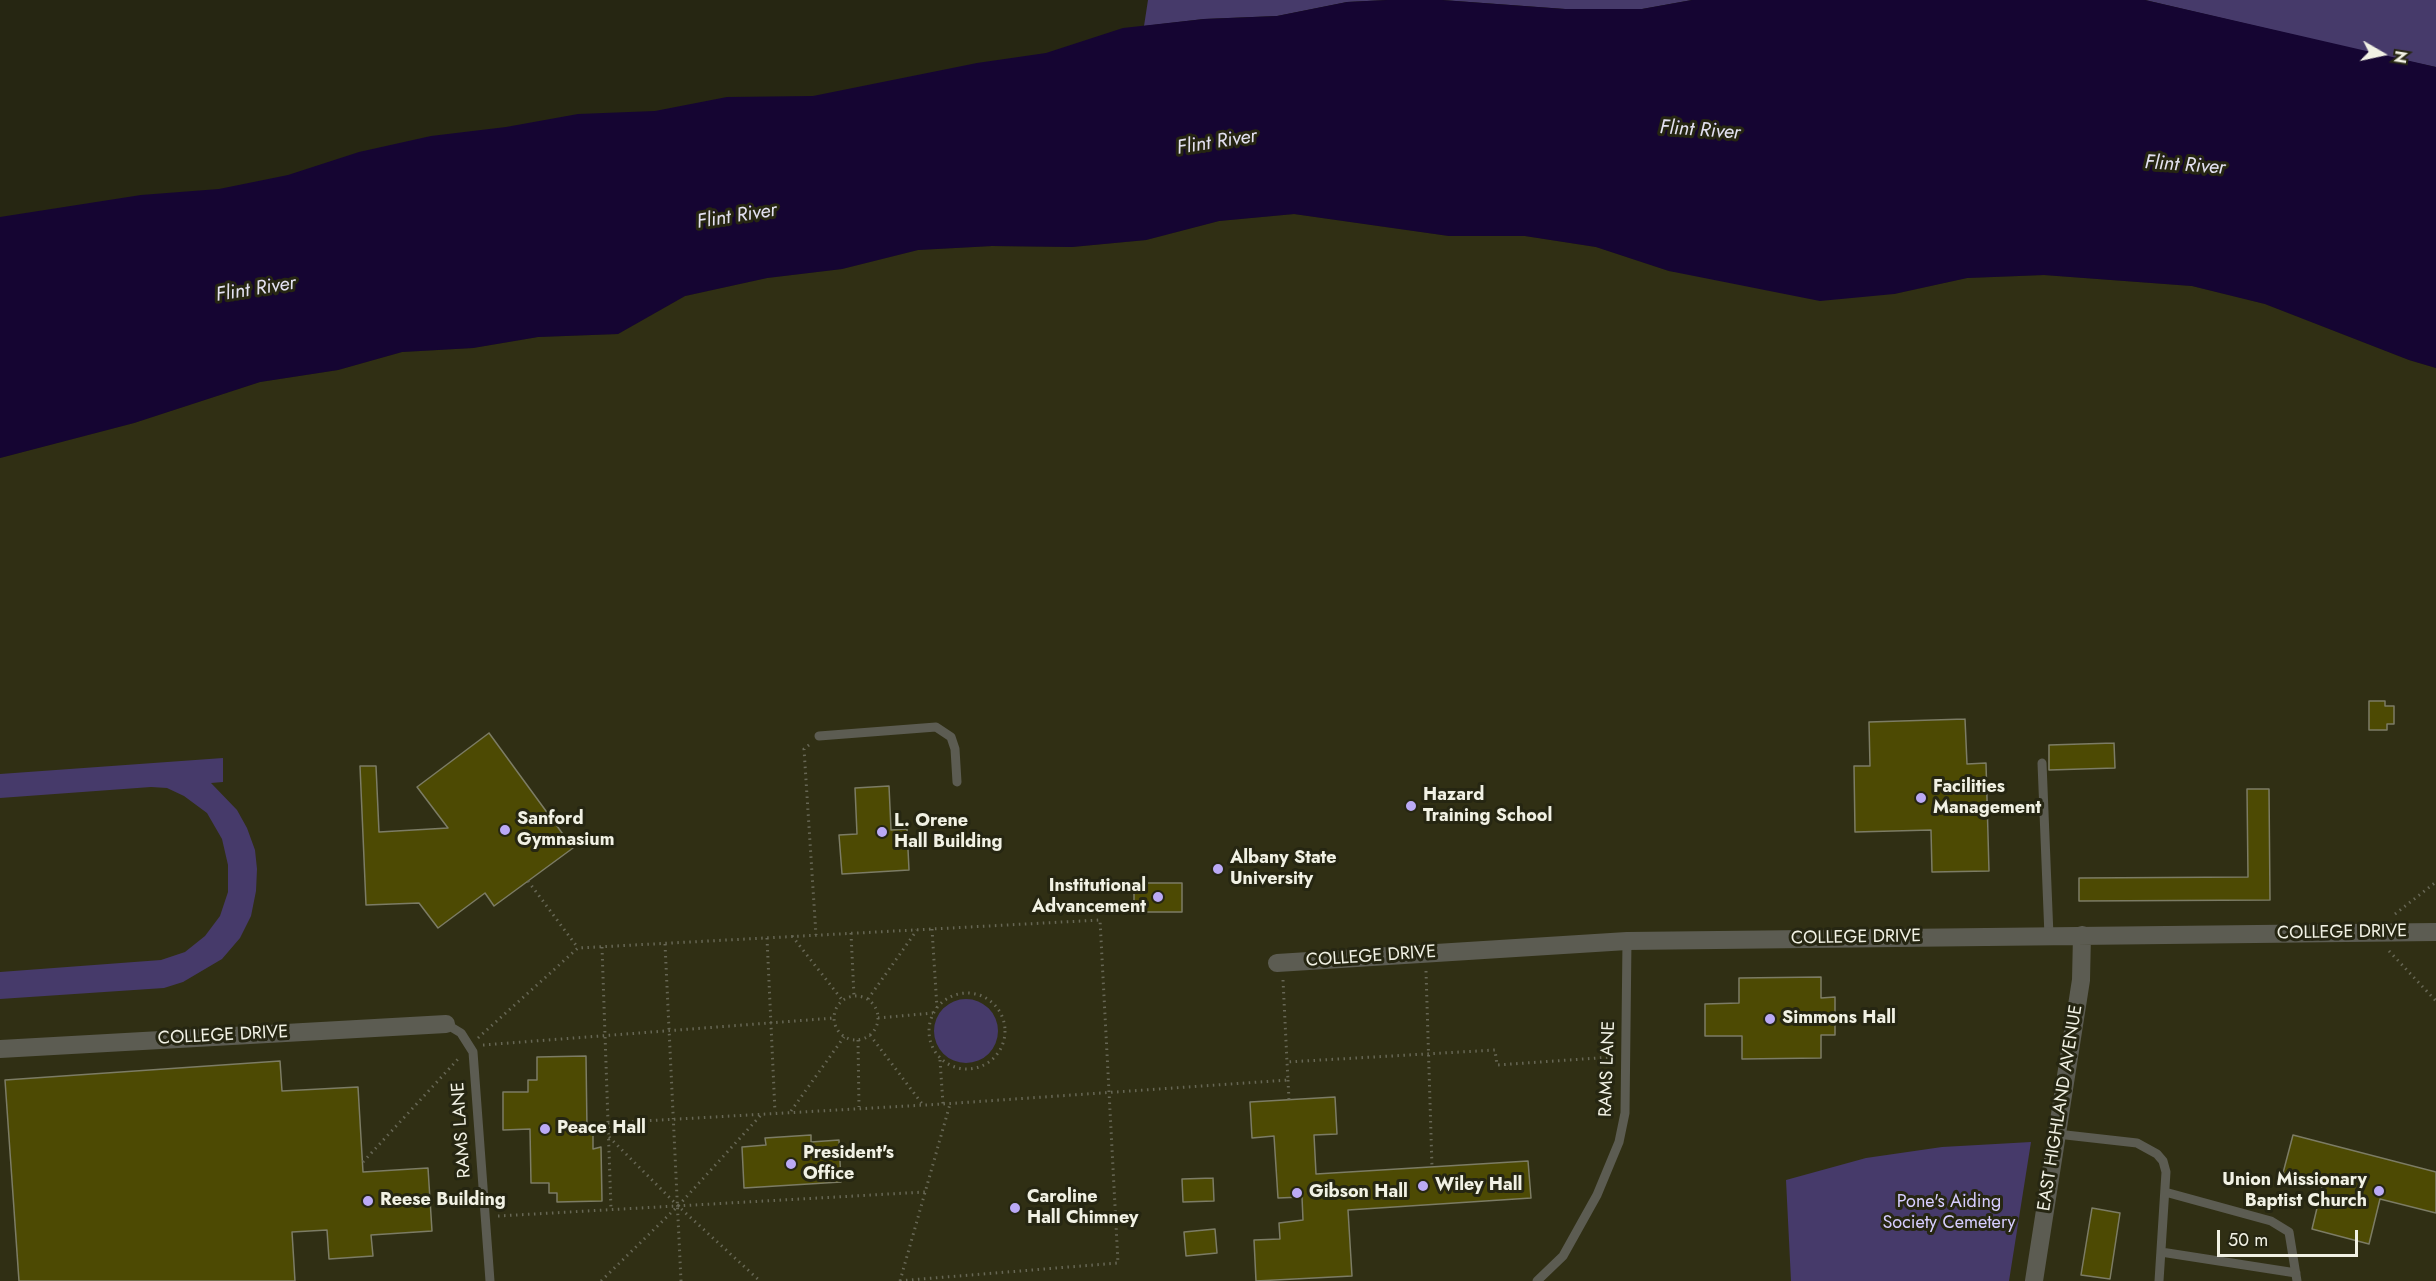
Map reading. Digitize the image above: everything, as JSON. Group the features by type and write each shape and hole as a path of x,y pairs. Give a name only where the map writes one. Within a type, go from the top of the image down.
{"street":[{"name":"COLLEGE DRIVE","path":"1280,963 1627,941 2436,932"},
{"name":"EAST HIGHLAND AVENUE","path":"2034,1281 2081,980 2082,935"},
{"name":"COLLEGE DRIVE","path":"0,1049 446,1024"}],"lane":[{"path":"819,736 936,727 951,737 956,749 957,782"},
{"path":"2042,763 2049,936"},
{"name":"RAMS LANE","path":"1537,1281 1563,1256 1605,1177 1619,1142 1625,1113 1627,941"},
{"path":"446,1024 461,1033 470,1046"},
{"name":"RAMS LANE","path":"470,1046 475,1071 490,1281"},
{"path":"2057,1134 2138,1143 2157,1154 2163,1161 2166,1172 2159,1281"},
{"path":"2161,1252 2296,1277 2289,1232 2271,1221 2165,1192"}],"path":[{"path":"816,935 804,749 819,736"},
{"path":"528,881 578,948"},
{"path":"2390,918 2436,882"},
{"path":"363,1162 470,1046 578,948 1100,920 1118,1263 899,1281 950,1104"},
{"path":"932,929 937,1008"},
{"path":"868,999 918,930"},
{"path":"851,933 854,996"},
{"path":"792,936 843,1001"},
{"path":"767,938 775,1112"},
{"path":"664,944 681,1281"},
{"path":"602,947 611,1210"},
{"path":"2389,951 2436,1001"},
{"path":"1425,953 1431,1167"},
{"path":"1280,963 1289,1100"},
{"path":"965,992 978,994 990,1000 999,1010 1005,1029 1001,1048 994,1059 970,1070 957,1069 940,1059 930,1044 928,1034 933,1013 937,1008 952,995 965,992"},
{"path":"854,996 868,999 873,1004 878,1018 877,1025 870,1035 858,1040 844,1037 837,1029 834,1018 836,1008 843,1001 854,996"},
{"path":"878,1018 933,1013"},
{"path":"470,1046 834,1018"},
{"path":"870,1035 923,1105"},
{"path":"790,1112 844,1037"},
{"path":"858,1040 859,1107"},
{"path":"1287,1062 1495,1050 1497,1065 1626,1057"},
{"path":"940,1059 943,1104"},
{"path":"608,1123 859,1107 950,1104 1288,1080"},
{"path":"601,1281 678,1206 762,1113"},
{"path":"609,1137 678,1206 760,1281"},
{"path":"485,1217 925,1192"}],"shaded area":[{"name":"Albany State University","path":"1294,214 1449,236 1525,236 1596,247 1669,271 1894,294 1967,278 2044,275 2192,286 2265,304 2409,360 2436,368 2436,1281 0,1281 0,458 134,423 260,382 338,370 402,352 473,348 538,337 618,334 685,296 767,278 842,269 918,250 992,246 1072,247 1146,240 1219,221"}],"green space":[{"path":"1148,0 1387,0 1347,2 1277,16 1204,19 1144,26"},
{"path":"1442,0 1692,0 1642,9 1565,9"},
{"path":"2145,0 2436,0 2436,67 2379,55"},
{"path":"223,758 223,782 211,783 237,810 247,828 255,850 257,869 251,916 240,938 222,959 183,982 164,988 0,999 0,972 161,960 185,952 205,936 220,916 228,892 228,865 222,839 207,813 184,796 167,788 151,787 0,798 0,774"},
{"path":"966,999 984,1005 992,1013 998,1031 992,1049 984,1057 966,1063 948,1057 940,1049 934,1031 940,1013 948,1005"},
{"name":"Pone's Aiding Society Cemetery","path":"2031,1142 2009,1281 1791,1281 1786,1180 1866,1158 1942,1147"}],"water":[{"name":"Flint River","path":"1442,0 1565,9 1642,9 1692,0 2145,0 2436,67 2436,368 2409,360 2265,304 2192,286 2044,275 1967,278 1894,294 1820,301 1669,271 1596,247 1525,236 1449,236 1294,214 1219,221 1146,240 1072,247 992,246 918,250 842,269 767,278 685,296 618,334 538,337 473,348 402,352 338,370 260,382 134,423 0,458 0,217 141,195 219,189 288,175 359,152 431,136 506,127 578,114 655,111 727,97 813,96 977,63 1046,53 1123,28 1204,19 1277,16 1347,2"}],"building":[{"path":"2369,701 2385,701 2385,706 2394,706 2394,724 2387,724 2387,730 2369,730"},
{"name":"Facilities Management","path":"1965,719 1967,764 1986,763 1989,871 1932,872 1931,830 1855,832 1854,766 1870,766 1869,722"},
{"name":"Sanford Gymnasium","path":"489,733 573,848 494,906 485,893 438,928 419,903 366,905 360,766 376,766 379,832 448,828 417,787"},
{"path":"2114,743 2115,768 2049,770 2049,745"},
{"name":"L. Orene Hall Building","path":"889,786 891,830 907,829 909,870 842,874 839,835 857,834 855,788"},
{"path":"2247,789 2269,789 2270,900 2079,901 2079,878 2248,877"},
{"name":"Institutional Advancement","path":"1134,883 1182,883 1182,912 1134,912"},
{"name":"Simmons Hall","path":"1821,977 1821,998 1835,997 1835,1035 1821,1035 1821,1058 1742,1059 1742,1036 1705,1036 1705,1004 1739,1003 1739,978"},
{"name":"Peace Hall","path":"586,1056 587,1129 593,1129 593,1149 601,1147 602,1201 557,1202 557,1193 549,1193 549,1183 531,1183 530,1129 503,1130 503,1092 528,1092 528,1080 537,1080 537,1057"},
{"path":"280,1061 282,1091 358,1087 363,1172 428,1168 432,1231 371,1235 373,1256 329,1259 327,1230 292,1232 295,1281 19,1281 5,1080"},
{"path":"1335,1097 1337,1134 1314,1135 1316,1174 1528,1161 1531,1198 1348,1210 1352,1276 1256,1281 1254,1240 1280,1239 1279,1223 1303,1220 1302,1197 1278,1198 1274,1136 1252,1138 1250,1102"},
{"name":"President's Office","path":"811,1135 811,1142 839,1140 841,1182 744,1188 742,1147 766,1145 765,1138"},
{"name":"Union Missionary Baptist Church","path":"2293,1135 2436,1172 2436,1213 2380,1199 2369,1244 2312,1229 2323,1183 2283,1173"},
{"path":"1213,1178 1214,1201 1183,1202 1182,1179"},
{"path":"2092,1208 2120,1213 2110,1279 2081,1275"},
{"path":"1215,1229 1217,1253 1186,1256 1184,1232"}],"place":[{"name":"Facilities Management","path":"1921,798"},
{"name":"Hazard Training School","path":"1411,806"},
{"name":"Sanford Gymnasium","path":"505,830"},
{"name":"L. Orene Hall Building","path":"882,832"},
{"name":"Albany State University","path":"1218,869"},
{"name":"Institutional Advancement","path":"1158,897"},
{"name":"Simmons Hall","path":"1770,1019"},
{"name":"Peace Hall","path":"545,1129"},
{"name":"President's Office","path":"791,1164"},
{"name":"Wiley Hall","path":"1423,1186"},
{"name":"Union Missionary Baptist Church","path":"2379,1191"},
{"name":"Gibson Hall","path":"1297,1193"},
{"name":"Reese Building","path":"368,1201"},
{"name":"Caroline Hall Chimney","path":"1015,1208"}]}
